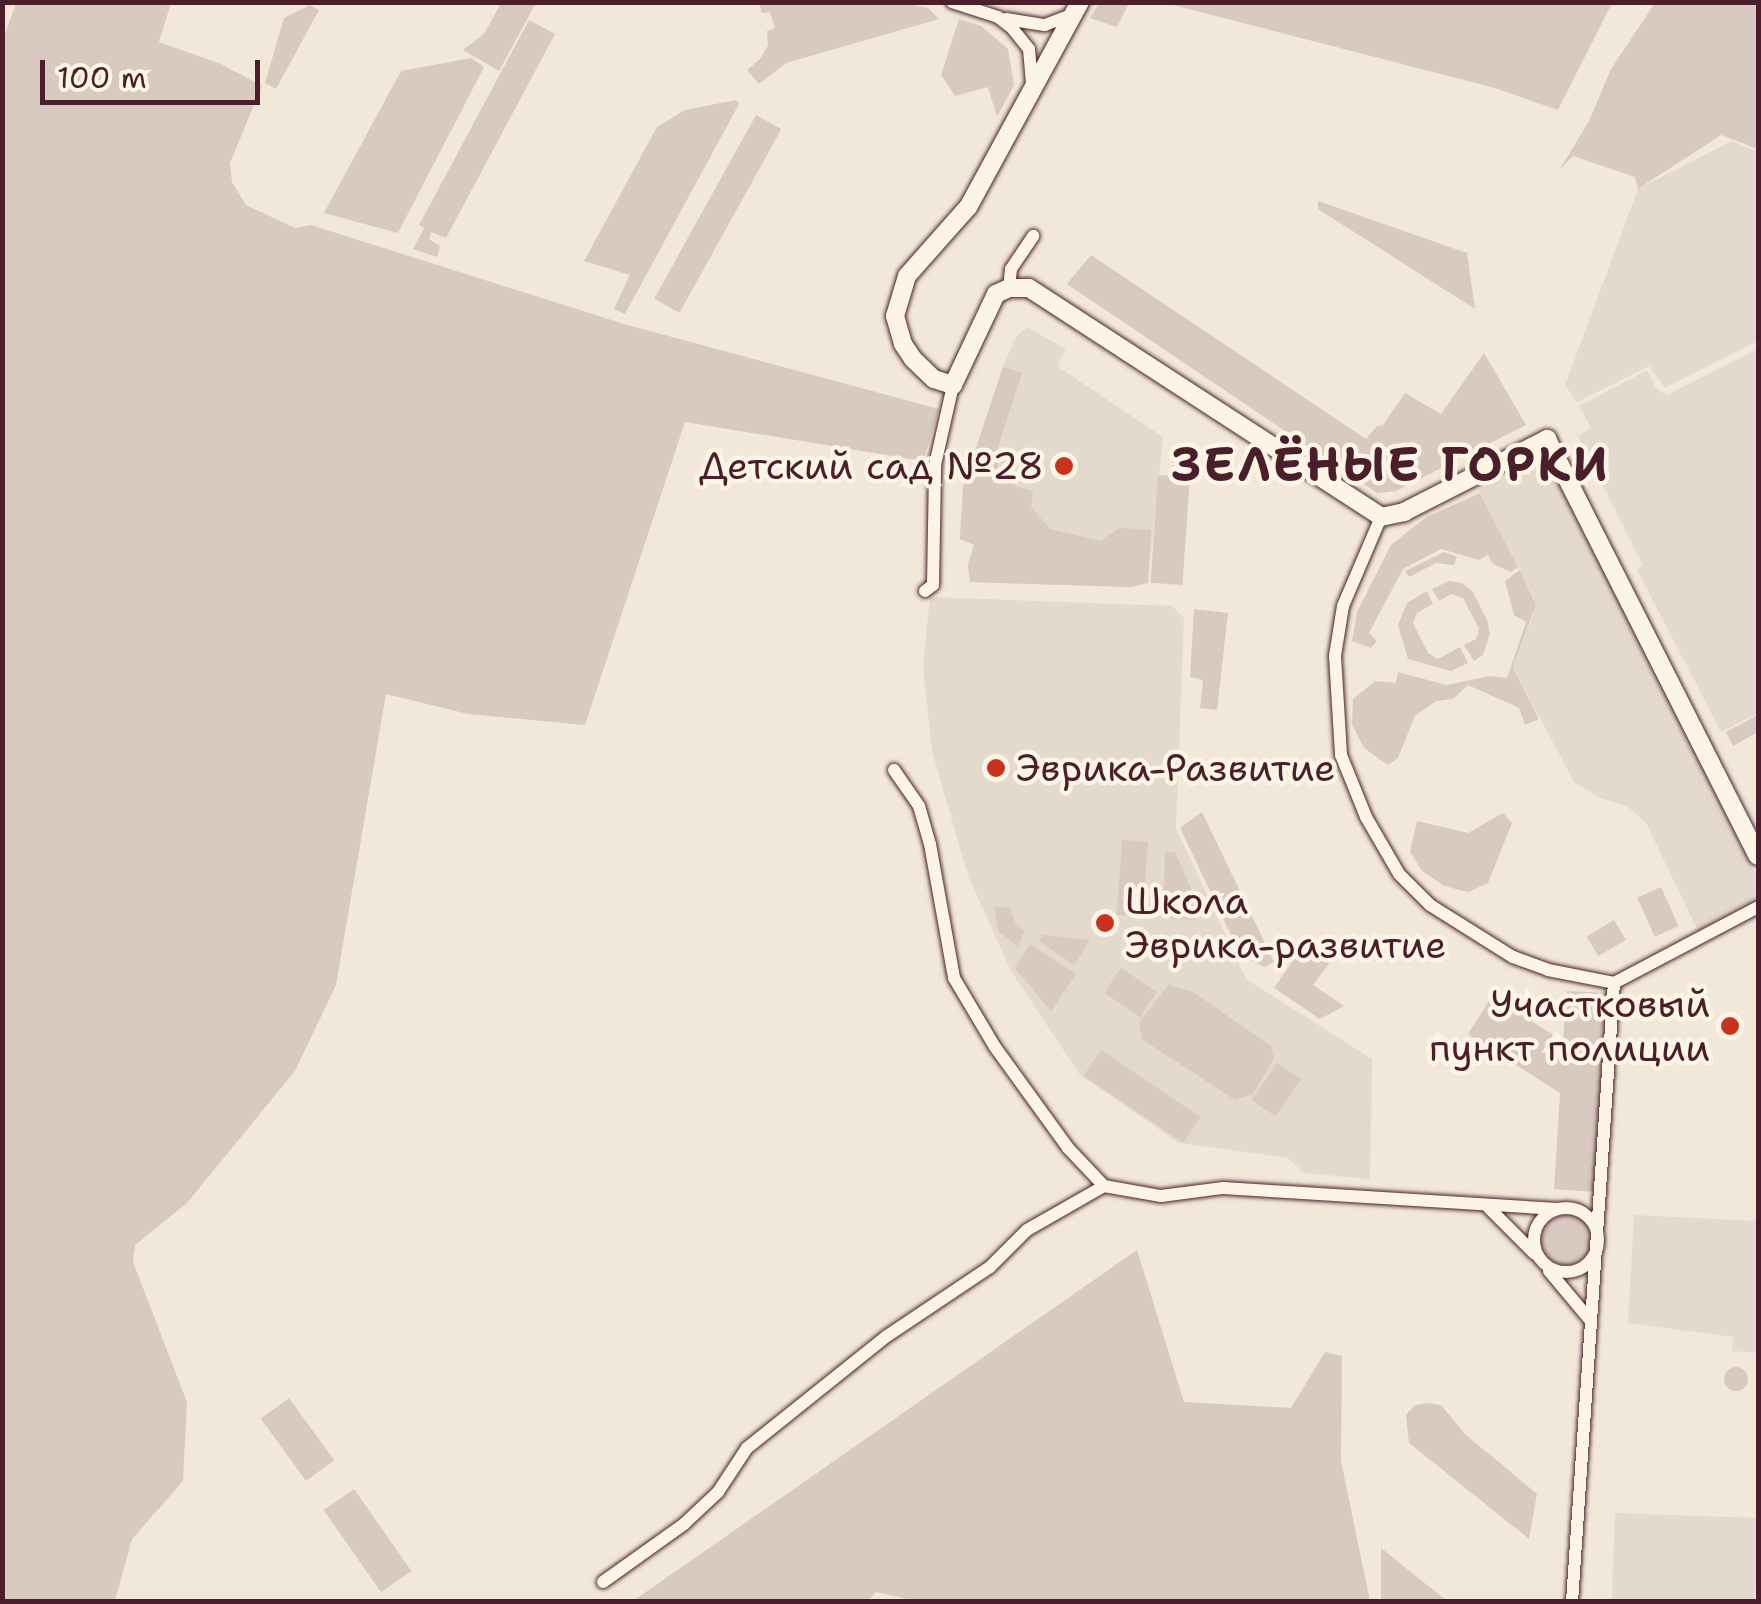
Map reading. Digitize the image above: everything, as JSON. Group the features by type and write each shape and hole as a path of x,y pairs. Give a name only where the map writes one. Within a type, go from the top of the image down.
{"street":[{"path":"952,2 1044,26 1076,8"},
{"path":"953,385 934,378 902,344 895,316 898,296 907,276 968,207 1076,8"},
{"path":"998,17 1029,49 1032,86"},
{"path":"1010,288 1011,268 1032,236"},
{"path":"925,591 933,585 935,466 953,385 996,294 1010,288 1029,288 1381,517 1404,512 1547,439 1758,856"},
{"path":"1381,517 1343,606 1335,656 1341,755 1366,817 1398,874 1430,905 1480,940 1548,970 1614,983 1758,907"},
{"path":"894,770 919,806 930,844 954,978 995,1047 1068,1148 1104,1186 1161,1196 1224,1188 1600,1214"},
{"path":"1572,1602 1614,983"},
{"path":"604,1582 684,1524 718,1492 747,1448 887,1336 990,1267 1027,1230 1104,1186"},
{"path":"1488,1207 1541,1260 1591,1321"},
{"path":"1557,1209 1536,1228 1541,1260 1560,1272 1579,1270 1592,1259 1598,1242 1595,1227 1579,1211"}],"shaded area":[{"path":"16,3 171,3 159,42 221,64 262,86 230,163 232,182 246,205 295,228 311,225 624,324 939,409 923,461 685,422 585,725 468,714 386,694 336,985 295,1071 187,1203 135,1245 133,1262 187,1402 183,1481 132,1539 115,1601 3,1601 2,42"},
{"path":"501,3 536,3 499,71 463,50 484,34"},
{"path":"759,3 904,3 928,8 939,19 786,63 759,84 747,70 761,58 768,45 767,31 775,28 770,12 762,13"},
{"path":"1099,3 1129,3 1117,27 1090,18"},
{"path":"1165,3 1612,3 1558,110 1495,88"},
{"path":"1655,3 1758,3 1758,149 1721,135 1638,189 1635,177 1573,156 1560,169 1589,121 1611,69"},
{"path":"310,5 319,10 276,89 265,83 284,18"},
{"path":"959,19 981,26 1008,49 1014,85 997,117 988,87 955,96 941,75"},
{"path":"529,20 555,34 446,238 431,232 429,239 440,246 437,257 413,249 424,228 419,225"},
{"path":"471,58 484,67 398,233 324,213 401,71"},
{"path":"736,100 739,104 625,314 614,309 630,275 584,261 657,127 685,110"},
{"path":"756,115 781,129 680,313 654,299"},
{"path":"1732,141 1758,152 1758,341 1665,388 1649,366 1577,402 1565,385 1638,189"},
{"path":"1318,201 1467,253 1475,309 1318,209"},
{"path":"1091,255 1366,439 1377,426 1383,425 1405,393 1441,414 1484,353 1526,425 1396,491 1377,493 1067,284"},
{"name":"Детский сад №28","path":"1027,327 1066,349 1057,366 1163,437 1148,583 1131,587 970,582 968,565 974,545 960,539 963,487 1003,367 1016,337"},
{"path":"1758,349 1758,713 1721,732 1637,570 1643,566 1578,436 1591,428 1579,406 1647,370 1657,390 1667,395"},
{"path":"1003,367 1022,373 998,447 998,468 1015,486 1033,491 1031,507 1050,529 1100,541 1120,528 1151,530 1148,583 1131,587 970,582 968,565 974,545 960,539 963,487"},
{"path":"1547,457 1758,879 1758,903 1699,933 1646,823 1628,807 1598,797 1574,782 1513,667 1534,613 1534,598 1479,490"},
{"path":"1158,475 1190,477 1182,585 1150,583"},
{"path":"1480,493 1518,567 1511,572 1493,564 1488,555 1479,560 1441,549 1403,569 1369,633 1377,641 1371,648 1352,641 1357,612 1391,545 1425,518"},
{"path":"1444,552 1457,557 1454,565 1436,563 1409,577 1405,571"},
{"path":"1520,570 1536,605 1513,667 1539,719 1525,725 1519,708 1468,685 1453,699 1436,701 1415,716 1398,758 1388,765 1364,748 1352,724 1353,699 1375,681 1396,683 1398,672 1446,685 1490,676 1507,678 1526,622 1514,615 1505,581"},
{"path":"1449,581 1462,583 1473,592 1487,620 1490,633 1483,655 1474,661 1464,645 1476,639 1479,629 1463,598 1451,594 1439,601 1432,589"},
{"path":"1427,591 1433,604 1417,613 1413,623 1428,653 1438,659 1460,647 1468,663 1451,671 1408,659 1398,625 1407,603"},
{"name":"Школа Эврика-развитие","path":"930,597 1172,606 1184,618 1176,828 1246,979 1372,1059 1370,1179 1304,1173 1288,1158 1179,1143 1080,1075 1011,971 968,876 932,751 923,666"},
{"path":"1194,609 1228,613 1217,710 1200,708 1203,680 1190,677"},
{"path":"1758,715 1758,732 1733,746 1726,732"},
{"path":"1202,812 1274,962 1265,967 1241,956 1180,828"},
{"path":"1503,813 1512,823 1488,883 1468,892 1444,886 1422,871 1410,852 1417,821 1468,833"},
{"path":"1122,840 1148,842 1143,917 1117,915"},
{"path":"1165,852 1175,852 1195,897 1196,920 1163,918"},
{"path":"1661,887 1678,926 1655,937 1637,898"},
{"path":"994,906 1010,908 1017,927 1025,930 1018,946 998,931"},
{"path":"1614,920 1626,940 1598,956 1587,936"},
{"path":"1042,935 1090,940 1074,965 1039,941"},
{"path":"1030,944 1076,974 1051,1011 1015,968"},
{"path":"1322,949 1334,957 1313,985 1344,1006 1320,1019 1274,988 1299,952"},
{"path":"1121,968 1157,992 1140,1017 1104,993"},
{"path":"1168,985 1193,992 1271,1046 1274,1058 1253,1094 1235,1100 1142,1039 1139,1023"},
{"path":"1567,991 1608,993 1595,1192 1554,1189 1560,1093 1468,1034 1492,996 1563,1041"},
{"path":"1101,1050 1200,1117 1183,1143 1084,1076"},
{"path":"1277,1063 1301,1079 1276,1117 1252,1100"},
{"path":"1566,1215 1584,1222 1591,1240 1584,1258 1566,1265 1548,1258 1541,1240 1548,1222"},
{"path":"1634,1215 1758,1221 1758,1353 1732,1351 1733,1337 1628,1323"},
{"path":"1137,1250 1184,1402 1291,1408 1325,1352 1342,1356 1341,1461 1370,1601 921,1602 876,1592 867,1602 633,1601"},
{"path":"1736,1367 1745,1370 1745,1388 1736,1391 1727,1388 1724,1379 1727,1370"},
{"path":"289,1398 334,1460 306,1481 261,1419"},
{"path":"1415,1405 1441,1405 1466,1435 1537,1494 1529,1539 1409,1443 1406,1415"},
{"path":"354,1489 411,1571 381,1592 324,1510"},
{"path":"1615,1513 1758,1518 1755,1602 1612,1601"},
{"path":"1381,1548 1447,1601 1381,1601"}],"place":[{"name":"Детский сад №28","path":"1064,466"},
{"name":"Эврика-Развитие","path":"996,768"},
{"name":"Школа Эврика-развитие","path":"1105,923"},
{"name":"Участковый пункт полиции","path":"1730,1026"}],"district":[{"name":"ЗЕЛЁНЫЕ ГОРКИ","path":"1391,465"}]}
